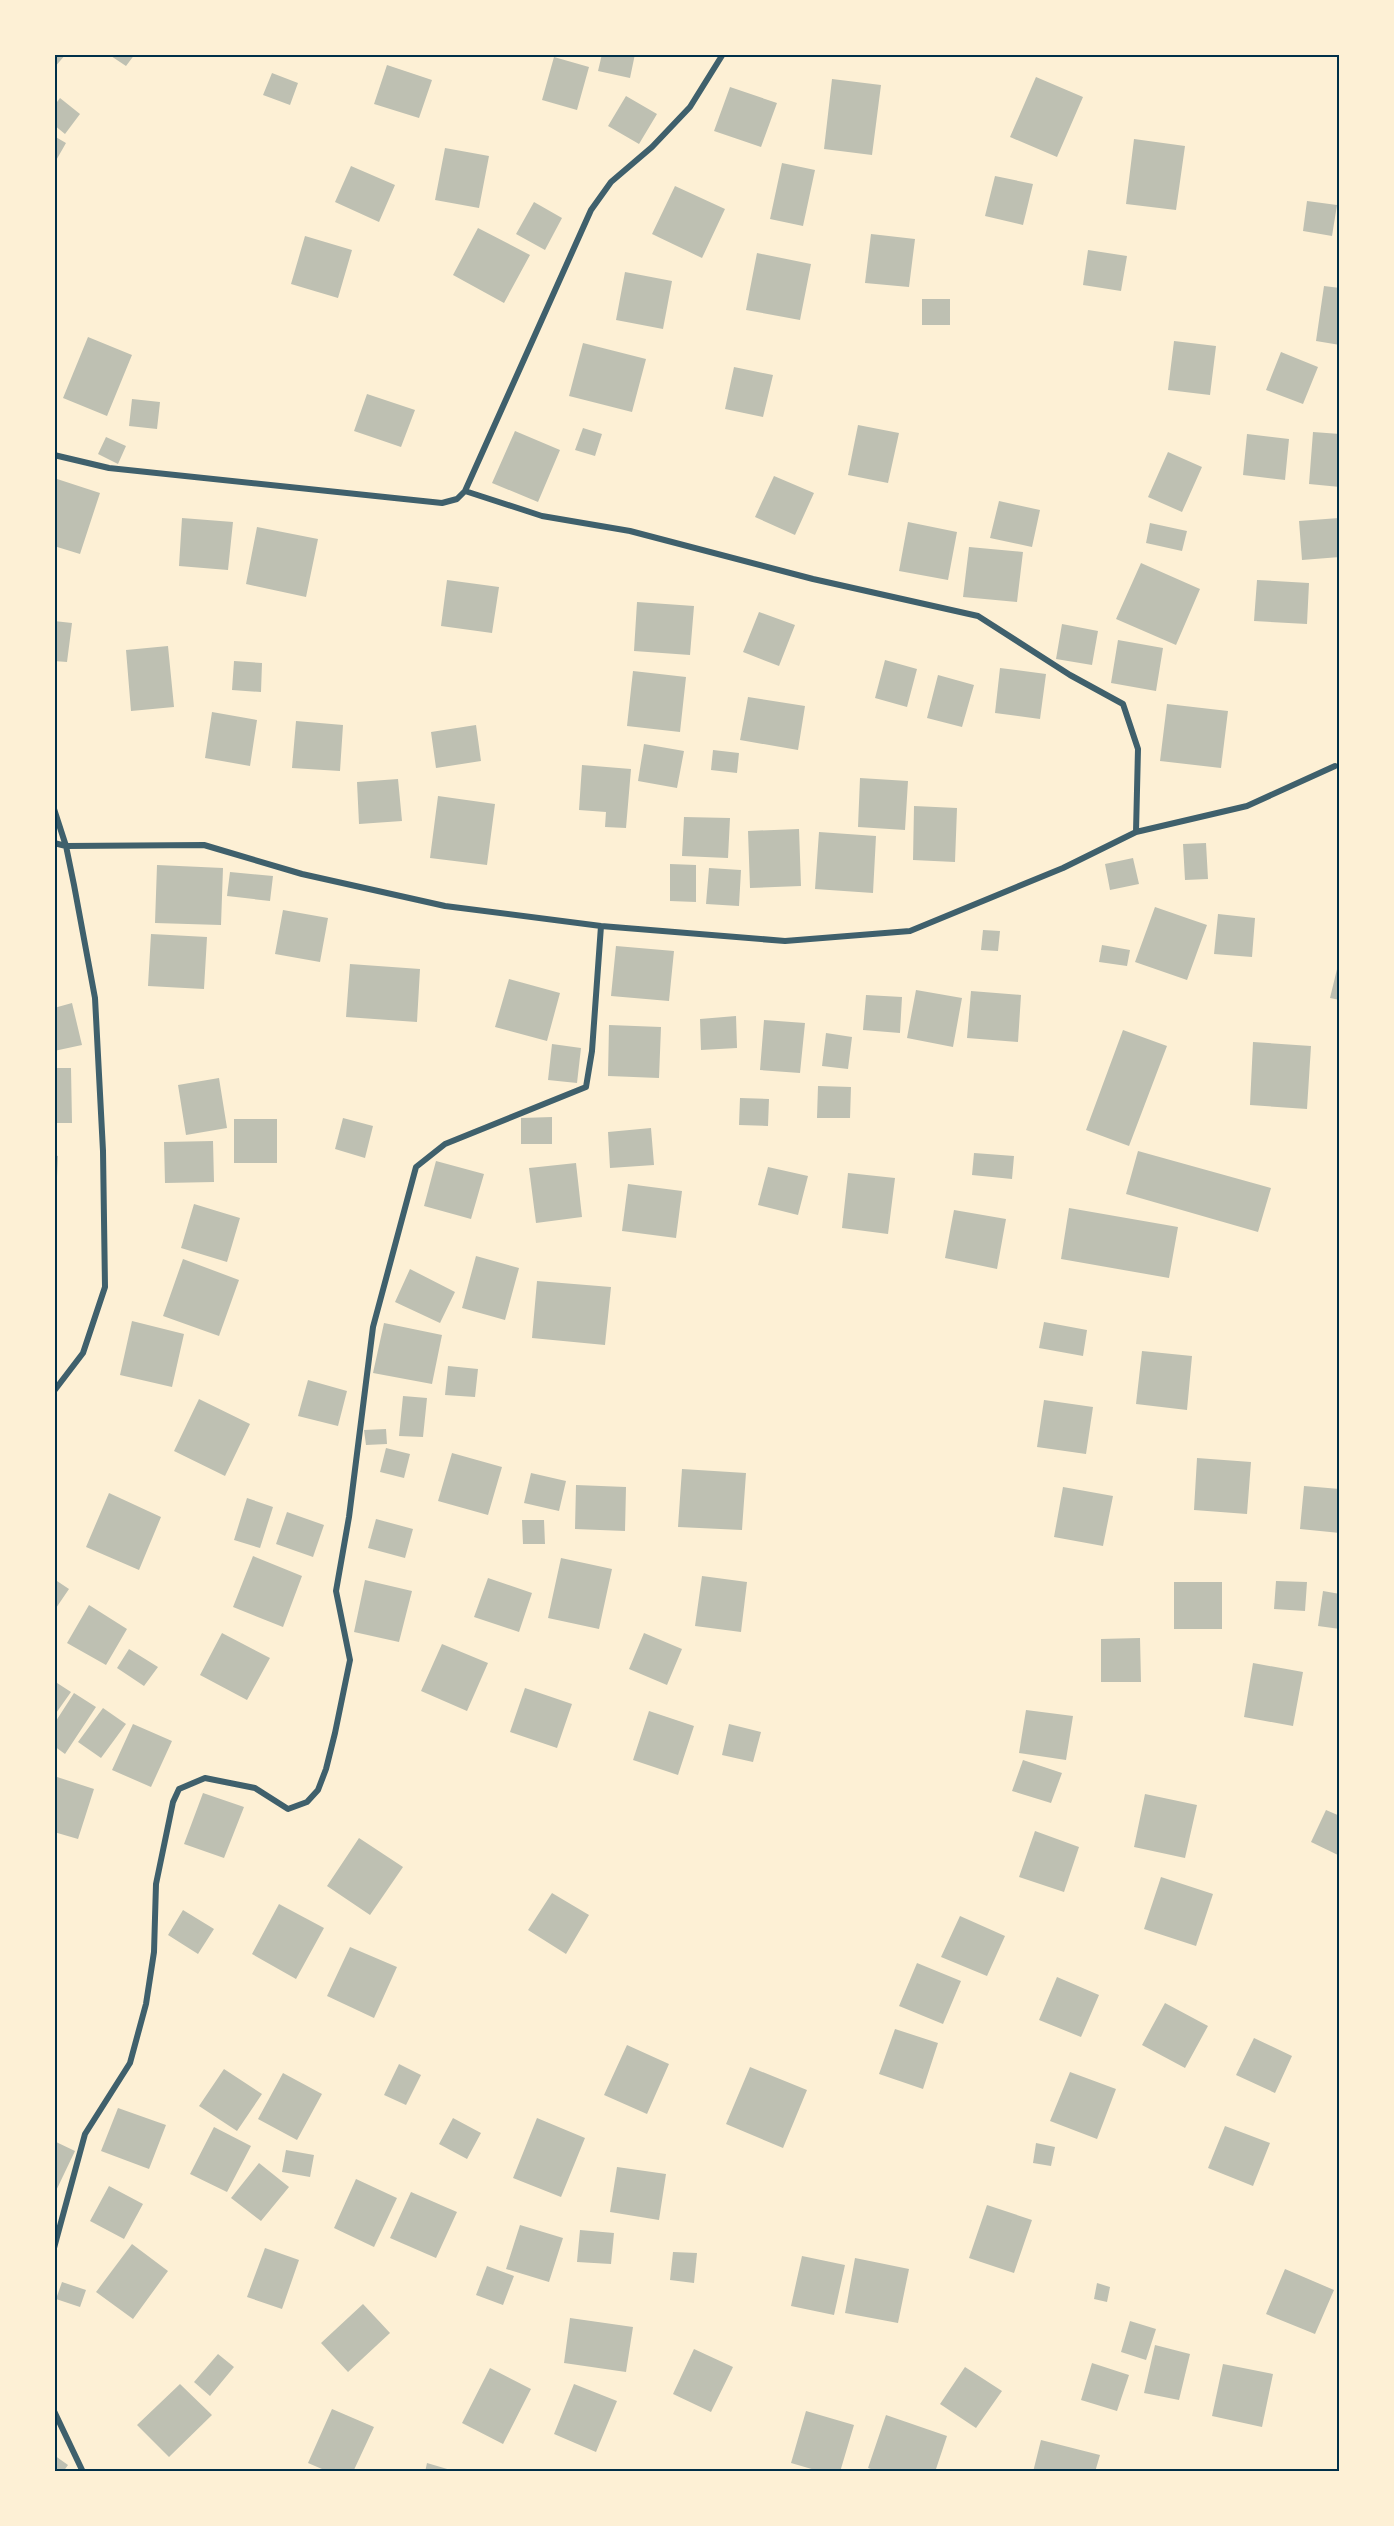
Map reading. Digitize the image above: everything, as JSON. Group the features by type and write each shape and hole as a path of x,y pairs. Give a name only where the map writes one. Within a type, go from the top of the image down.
{"street":[{"path":"54,455 110,468 442,503 457,499 465,491 591,210 611,182 652,147 690,107 723,54"},
{"path":"465,491 542,516 630,531 813,579 978,616 1070,675 1123,704 1138,749 1136,832"},
{"path":"54,843 66,846 204,845 302,874 445,906 602,926 785,941 909,931 1063,868 1136,832 1247,806 1335,766"},
{"path":"54,809 66,846 95,998 103,1151 105,1287 83,1353 54,1391"},
{"path":"54,2248 85,2134 130,2063 146,2004 154,1952 156,1884 173,1802 179,1789 205,1778 255,1788 288,1809 307,1802 318,1790 327,1768 350,1660 336,1591 349,1516 373,1327 416,1167 445,1144 586,1087 592,1051 602,926"},
{"path":"54,2412 83,2472"}],"building":[{"path":"54,54 66,54 54,68"},
{"path":"108,54 135,54 126,66"},
{"path":"602,54 635,54 630,78 598,71"},
{"path":"554,57 589,67 577,110 542,100"},
{"path":"387,65 432,80 419,118 374,104"},
{"path":"272,73 298,83 290,105 263,95"},
{"path":"1036,77 1083,97 1057,157 1010,137"},
{"path":"832,79 881,85 872,155 824,149"},
{"path":"730,87 777,103 761,147 714,131"},
{"path":"626,96 657,114 639,144 608,126"},
{"path":"60,98 80,114 65,134 54,125 54,106"},
{"path":"54,136 66,143 54,164"},
{"path":"1134,139 1185,146 1176,210 1126,204"},
{"path":"445,148 489,156 479,208 435,200"},
{"path":"782,163 815,170 803,226 770,219"},
{"path":"351,166 395,185 379,222 335,202"},
{"path":"995,176 1033,184 1023,225 985,216"},
{"path":"675,186 725,209 702,258 652,234"},
{"path":"1307,201 1337,205 1332,236 1303,231"},
{"path":"534,202 562,218 545,250 516,234"},
{"path":"478,228 530,255 504,303 453,275"},
{"path":"871,234 915,239 909,287 865,283"},
{"path":"305,236 352,250 338,298 291,284"},
{"path":"1088,250 1127,256 1121,291 1083,285"},
{"path":"757,253 811,264 800,320 746,310"},
{"path":"625,272 672,281 663,329 616,320"},
{"path":"1324,286 1340,288 1340,345 1316,341"},
{"path":"922,299 950,299 950,325 922,325"},
{"path":"88,337 132,355 107,416 63,398"},
{"path":"1174,341 1216,346 1210,395 1168,390"},
{"path":"583,343 646,359 632,412 569,396"},
{"path":"1281,352 1318,367 1303,404 1266,390"},
{"path":"734,367 773,375 763,417 725,409"},
{"path":"367,394 415,410 401,447 354,431"},
{"path":"132,399 160,402 157,429 129,426"},
{"path":"858,425 899,433 888,483 848,475"},
{"path":"583,428 602,434 595,456 575,450"},
{"path":"515,431 560,450 538,502 492,483"},
{"path":"1313,432 1340,434 1340,487 1309,484"},
{"path":"1247,434 1289,439 1285,480 1243,475"},
{"path":"106,437 126,446 118,464 98,454"},
{"path":"1168,452 1202,467 1182,512 1148,497"},
{"path":"774,476 814,493 795,535 755,517"},
{"path":"54,478 100,493 80,554 54,546"},
{"path":"999,501 1040,510 1032,547 990,538"},
{"path":"182,518 233,522 228,570 179,566"},
{"path":"1339,518 1340,557 1302,560 1299,521"},
{"path":"908,522 957,532 948,580 899,571"},
{"path":"1150,523 1187,531 1182,551 1146,543"},
{"path":"257,527 318,539 306,597 246,584"},
{"path":"969,547 1023,552 1017,602 963,597"},
{"path":"1141,563 1200,589 1176,645 1116,619"},
{"path":"447,580 499,587 492,633 441,626"},
{"path":"1257,580 1309,583 1307,624 1254,621"},
{"path":"637,602 694,606 690,655 634,651"},
{"path":"759,612 795,625 779,666 743,652"},
{"path":"54,621 72,623 67,662 54,661"},
{"path":"1062,624 1098,631 1092,665 1056,659"},
{"path":"1118,640 1163,648 1156,691 1111,683"},
{"path":"168,646 174,707 131,711 126,650"},
{"path":"885,660 917,669 907,707 875,698"},
{"path":"234,661 262,663 261,692 232,690"},
{"path":"1000,668 1046,674 1040,719 995,713"},
{"path":"633,671 686,677 680,732 627,726"},
{"path":"938,675 974,685 962,727 927,718"},
{"path":"748,697 805,706 798,750 740,740"},
{"path":"1167,704 1228,711 1221,768 1160,761"},
{"path":"212,712 257,720 250,766 205,758"},
{"path":"296,721 343,725 340,771 292,768"},
{"path":"476,725 481,761 436,768 431,732"},
{"path":"644,744 684,751 677,788 638,781"},
{"path":"713,750 739,753 737,773 711,770"},
{"path":"582,765 631,769 626,828 605,827 606,812 579,810"},
{"path":"860,778 908,781 905,830 858,827"},
{"path":"398,779 402,821 359,824 357,782"},
{"path":"438,796 495,804 487,865 430,858"},
{"path":"914,806 957,808 955,862 913,860"},
{"path":"684,817 730,818 728,858 682,856"},
{"path":"799,829 801,886 750,888 748,831"},
{"path":"819,832 876,836 873,893 815,889"},
{"path":"1206,843 1208,879 1185,880 1183,844"},
{"path":"1133,858 1139,884 1110,890 1105,864"},
{"path":"670,864 696,865 696,902 670,901"},
{"path":"157,865 223,868 221,925 155,923"},
{"path":"709,868 741,870 739,906 706,904"},
{"path":"230,872 273,876 270,901 227,896"},
{"path":"1155,907 1207,925 1187,980 1135,962"},
{"path":"283,910 328,918 320,962 275,954"},
{"path":"1218,914 1255,918 1252,957 1214,954"},
{"path":"983,930 1000,931 998,951 981,950"},
{"path":"151,934 207,937 204,989 148,986"},
{"path":"1102,945 1130,950 1127,966 1099,962"},
{"path":"616,946 674,951 669,1001 611,996"},
{"path":"1340,961 1340,1000 1330,998"},
{"path":"350,964 420,969 417,1022 346,1017"},
{"path":"509,979 560,993 547,1041 495,1027"},
{"path":"916,990 962,998 953,1047 907,1038"},
{"path":"971,991 1021,995 1018,1042 967,1038"},
{"path":"866,995 902,997 900,1033 863,1030"},
{"path":"72,1003 82,1045 54,1051 54,1008"},
{"path":"736,1016 737,1048 701,1050 700,1019"},
{"path":"764,1020 805,1023 800,1073 760,1070"},
{"path":"609,1025 661,1027 659,1078 608,1076"},
{"path":"1123,1030 1167,1046 1129,1146 1086,1130"},
{"path":"826,1033 852,1037 848,1069 822,1066"},
{"path":"1253,1042 1311,1046 1307,1109 1250,1105"},
{"path":"552,1044 581,1048 577,1083 548,1080"},
{"path":"54,1068 71,1068 72,1123 54,1123"},
{"path":"219,1078 227,1128 186,1135 178,1085"},
{"path":"818,1086 851,1087 850,1118 817,1118"},
{"path":"740,1098 769,1099 768,1126 739,1125"},
{"path":"552,1117 552,1144 521,1144 521,1118"},
{"path":"343,1118 373,1126 365,1158 335,1149"},
{"path":"234,1119 277,1119 277,1163 234,1163"},
{"path":"651,1128 654,1165 610,1168 608,1132"},
{"path":"213,1141 214,1182 165,1183 164,1142"},
{"path":"1138,1151 1271,1188 1258,1232 1126,1194"},
{"path":"974,1153 1014,1156 1012,1179 972,1175"},
{"path":"54,1155 58,1156 56,1198 54,1198"},
{"path":"436,1161 484,1174 471,1219 424,1206"},
{"path":"576,1163 582,1217 536,1223 529,1168"},
{"path":"768,1167 808,1176 798,1215 758,1205"},
{"path":"848,1173 895,1178 888,1234 842,1228"},
{"path":"628,1184 682,1191 676,1238 622,1231"},
{"path":"194,1204 240,1218 227,1262 181,1248"},
{"path":"1069,1208 1178,1227 1169,1278 1061,1259"},
{"path":"954,1210 1006,1219 997,1269 945,1258"},
{"path":"476,1256 519,1268 505,1320 462,1308"},
{"path":"183,1259 239,1280 219,1336 163,1316"},
{"path":"410,1269 455,1292 440,1323 395,1302"},
{"path":"537,1281 611,1287 605,1345 532,1338"},
{"path":"132,1321 184,1334 172,1387 120,1375"},
{"path":"1044,1322 1087,1330 1083,1356 1039,1348"},
{"path":"384,1323 442,1335 432,1384 373,1373"},
{"path":"1142,1351 1192,1356 1187,1410 1136,1404"},
{"path":"448,1366 478,1369 475,1397 445,1395"},
{"path":"308,1380 347,1391 338,1426 298,1416"},
{"path":"403,1396 427,1398 423,1437 399,1436"},
{"path":"199,1399 250,1424 225,1476 174,1451"},
{"path":"1044,1400 1093,1407 1086,1454 1037,1447"},
{"path":"386,1429 387,1444 366,1445 364,1430"},
{"path":"386,1448 410,1454 404,1478 380,1472"},
{"path":"452,1453 502,1467 488,1515 438,1501"},
{"path":"1197,1458 1251,1462 1247,1514 1194,1510"},
{"path":"682,1469 746,1473 742,1530 678,1527"},
{"path":"531,1473 566,1481 559,1511 524,1503"},
{"path":"576,1485 626,1487 625,1531 575,1529"},
{"path":"1304,1486 1340,1489 1340,1533 1300,1529"},
{"path":"1063,1487 1113,1496 1103,1546 1054,1537"},
{"path":"109,1493 161,1517 139,1570 86,1547"},
{"path":"247,1498 273,1507 260,1548 234,1540"},
{"path":"287,1512 324,1525 313,1557 276,1544"},
{"path":"376,1519 413,1529 405,1558 368,1548"},
{"path":"522,1520 544,1520 545,1544 523,1544"},
{"path":"253,1556 302,1576 283,1627 233,1607"},
{"path":"561,1558 612,1569 599,1629 548,1618"},
{"path":"702,1576 747,1582 741,1632 695,1626"},
{"path":"488,1578 532,1593 519,1632 474,1617"},
{"path":"54,1579 69,1589 54,1611"},
{"path":"365,1580 412,1591 399,1642 354,1632"},
{"path":"1276,1581 1307,1582 1305,1611 1274,1609"},
{"path":"1174,1582 1222,1582 1222,1629 1174,1629"},
{"path":"1323,1591 1340,1594 1340,1629 1318,1626"},
{"path":"89,1605 127,1629 106,1665 67,1643"},
{"path":"222,1633 270,1658 247,1700 200,1675"},
{"path":"644,1633 682,1649 667,1685 629,1669"},
{"path":"1140,1638 1141,1682 1101,1682 1101,1639"},
{"path":"442,1644 488,1663 467,1711 421,1691"},
{"path":"129,1649 158,1667 144,1686 117,1668"},
{"path":"1253,1663 1303,1672 1293,1726 1244,1717"},
{"path":"54,1681 71,1692 54,1716"},
{"path":"525,1688 572,1704 557,1748 510,1732"},
{"path":"74,1693 96,1707 65,1754 54,1746 54,1724"},
{"path":"103,1708 126,1724 101,1758 78,1742"},
{"path":"1026,1710 1073,1716 1066,1760 1019,1753"},
{"path":"649,1711 694,1726 678,1775 633,1760"},
{"path":"133,1724 172,1741 151,1787 112,1770"},
{"path":"729,1724 761,1732 753,1762 722,1755"},
{"path":"1023,1760 1062,1773 1051,1803 1012,1791"},
{"path":"54,1776 94,1789 78,1839 54,1832"},
{"path":"203,1793 244,1807 224,1858 184,1844"},
{"path":"1145,1794 1197,1805 1185,1858 1134,1847"},
{"path":"1326,1810 1340,1816 1340,1856 1311,1842"},
{"path":"1035,1831 1079,1847 1064,1892 1019,1877"},
{"path":"359,1838 403,1867 370,1915 327,1886"},
{"path":"1161,1877 1213,1894 1196,1946 1144,1929"},
{"path":"552,1893 589,1915 566,1954 528,1930"},
{"path":"279,1904 324,1928 296,1979 252,1954"},
{"path":"183,1910 214,1929 198,1954 168,1935"},
{"path":"960,1916 1005,1936 987,1976 941,1957"},
{"path":"350,1947 397,1967 374,2018 327,1996"},
{"path":"917,1963 961,1981 943,2024 899,2006"},
{"path":"1057,1977 1099,1995 1081,2037 1039,2020"},
{"path":"1165,2003 1208,2026 1185,2068 1142,2045"},
{"path":"895,2029 938,2043 923,2089 879,2074"},
{"path":"1254,2038 1292,2056 1275,2093 1236,2075"},
{"path":"627,2045 669,2064 647,2114 604,2095"},
{"path":"399,2064 421,2075 406,2105 384,2095"},
{"path":"750,2067 807,2090 783,2148 726,2124"},
{"path":"224,2069 262,2094 237,2131 199,2106"},
{"path":"1070,2072 1116,2089 1097,2139 1050,2121"},
{"path":"283,2073 322,2094 297,2140 258,2119"},
{"path":"118,2108 166,2125 149,2169 101,2151"},
{"path":"453,2118 481,2133 467,2159 439,2144"},
{"path":"537,2118 585,2138 561,2197 513,2178"},
{"path":"1225,2126 1270,2143 1253,2186 1208,2168"},
{"path":"214,2127 251,2146 227,2192 190,2174"},
{"path":"54,2141 75,2151 54,2195"},
{"path":"1036,2143 1055,2147 1051,2166 1033,2163"},
{"path":"286,2150 314,2155 310,2177 282,2172"},
{"path":"259,2163 289,2187 261,2221 231,2198"},
{"path":"617,2167 666,2174 659,2220 610,2212"},
{"path":"356,2179 397,2198 374,2247 334,2228"},
{"path":"109,2186 143,2204 124,2239 90,2221"},
{"path":"411,2192 457,2212 436,2258 390,2238"},
{"path":"987,2205 1032,2220 1014,2273 969,2258"},
{"path":"520,2225 563,2238 549,2282 506,2269"},
{"path":"580,2230 614,2233 611,2264 577,2262"},
{"path":"132,2244 168,2271 133,2319 96,2292"},
{"path":"265,2248 299,2260 282,2309 247,2297"},
{"path":"673,2252 697,2253 694,2283 670,2280"},
{"path":"802,2256 845,2265 834,2315 791,2306"},
{"path":"855,2258 909,2269 898,2323 845,2313"},
{"path":"487,2266 514,2276 503,2305 476,2295"},
{"path":"1285,2269 1334,2290 1315,2334 1266,2314"},
{"path":"62,2282 86,2290 80,2307 56,2299"},
{"path":"1097,2283 1110,2287 1107,2302 1094,2299"},
{"path":"363,2304 390,2333 348,2372 321,2343"},
{"path":"570,2318 633,2327 626,2372 564,2363"},
{"path":"1130,2321 1156,2329 1146,2360 1121,2352"},
{"path":"1155,2345 1190,2354 1179,2400 1144,2393"},
{"path":"694,2349 733,2367 711,2412 673,2394"},
{"path":"218,2354 234,2367 210,2396 194,2382"},
{"path":"1092,2363 1129,2375 1117,2411 1081,2400"},
{"path":"1223,2364 1273,2374 1262,2427 1212,2416"},
{"path":"965,2367 1002,2391 976,2428 940,2404"},
{"path":"490,2368 531,2389 503,2444 462,2423"},
{"path":"180,2384 212,2415 169,2457 137,2425"},
{"path":"574,2384 617,2401 596,2452 554,2434"},
{"path":"332,2409 374,2427 353,2472 329,2472 308,2463"},
{"path":"806,2411 854,2425 840,2472 822,2472 791,2463"},
{"path":"886,2415 947,2436 935,2472 879,2472 868,2468"},
{"path":"1041,2440 1100,2455 1095,2472 1033,2472"},
{"path":"54,2455 68,2465 63,2472 54,2472"},
{"path":"427,2463 454,2471 454,2472 425,2472"}]}
